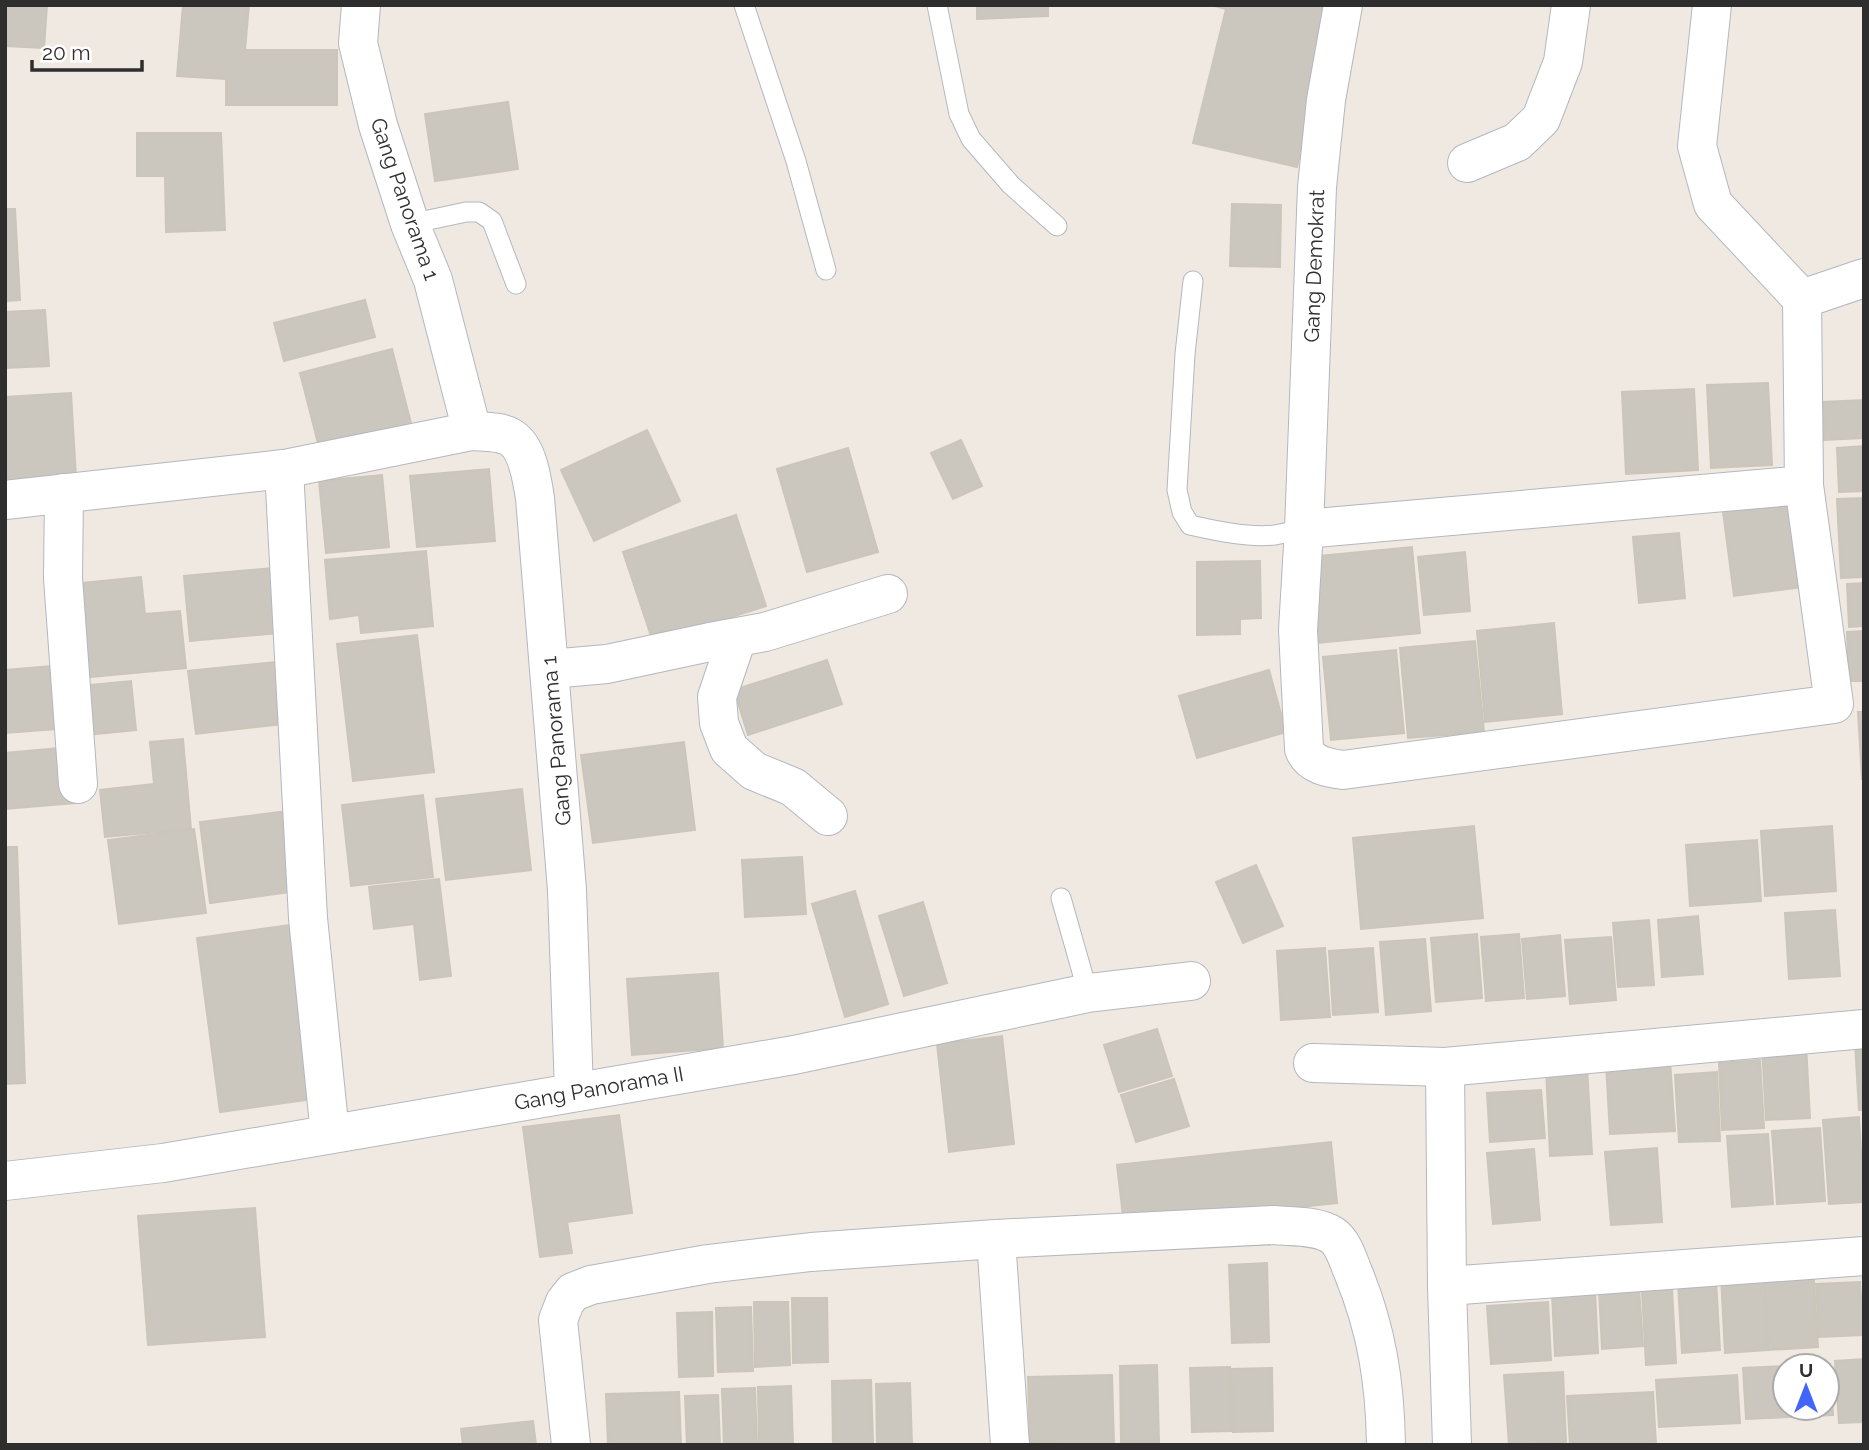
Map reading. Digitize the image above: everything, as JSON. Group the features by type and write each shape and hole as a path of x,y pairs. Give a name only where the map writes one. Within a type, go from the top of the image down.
{"street":[{"name":"Gang Panorama 1","path":"361,5 358,43 379,125 410,224 433,279 472,431"},
{"name":"Gang Demokrat","path":"1343,5 1326,100 1317,187 1298,630 1304,749 1307,756 1319,765 1343,770 1834,704 1804,485"},
{"path":"1467,163 1517,142 1541,119 1563,62 1571,5"},
{"path":"1304,529 1804,485 1802,299 1713,204 1697,146 1713,5"},
{"path":"1802,299 1864,278"},
{"name":"Gang Panorama 1","path":"5,500 284,469 472,431 497,432 513,438 531,472 550,669 568,890 574,1091"},
{"path":"284,469 308,918 330,1135"},
{"path":"64,493 63,578 78,784"},
{"path":"550,669 607,664 737,638 780,628 888,594"},
{"path":"737,638 717,697 719,723 729,749 754,772 793,787 828,816"},
{"name":"Gang Panorama II","path":"5,1181 163,1163 330,1135 794,1055 1088,993 1191,981"},
{"path":"1314,1063 1445,1067 1864,1028"},
{"path":"1445,1067 1452,1445"},
{"path":"571,1445 558,1320 565,1301 573,1292 592,1285 708,1264 811,1252 996,1239 1274,1225 1314,1228 1333,1236 1346,1253 1362,1294 1379,1357 1386,1445"},
{"path":"996,1239 1010,1445"},
{"path":"1447,1286 1864,1256"}],"lane":[{"path":"744,5 796,161 826,270"},
{"path":"937,5 959,114 971,139 1011,185 1057,226"},
{"path":"410,224 466,212 480,212 492,221 516,284"},
{"path":"1193,281 1177,490 1182,512 1190,525 1214,530 1273,535 1304,529"},
{"path":"1060,898 1088,993"}],"building":[{"path":"5,5 47,5 44,48 5,46"},
{"path":"183,5 249,5 245,50 337,50 337,105 226,105 226,79 177,76"},
{"path":"977,5 1048,5 1048,16 977,19"},
{"path":"1211,5 1335,5 1297,167 1193,143 1226,9"},
{"path":"508,102 518,169 435,181 425,114"},
{"path":"137,133 221,133 225,230 166,232 165,176 137,176"},
{"path":"1232,204 1281,205 1280,267 1230,266"},
{"path":"5,209 15,209 20,300 5,301"},
{"path":"365,300 375,337 284,361 274,323"},
{"path":"45,310 49,366 5,368 5,312"},
{"path":"392,349 412,427 320,451 300,373"},
{"path":"1768,383 1772,465 1711,468 1707,385"},
{"path":"1694,389 1698,470 1626,474 1622,392"},
{"path":"71,393 76,477 5,481 5,397"},
{"path":"1864,400 1864,438 1824,440 1823,402"},
{"path":"647,430 680,501 594,541 561,470"},
{"path":"961,440 982,486 953,499 931,453"},
{"path":"1864,446 1864,491 1839,492 1837,448"},
{"path":"848,448 878,552 807,572 777,469"},
{"path":"489,469 495,541 417,547 410,476"},
{"path":"382,475 389,547 326,553 319,481"},
{"path":"1791,495 1803,587 1734,596 1722,504"},
{"path":"1864,498 1864,577 1841,578 1837,499"},
{"path":"736,515 766,606 653,642 623,552"},
{"path":"1679,533 1685,598 1639,603 1633,537"},
{"path":"1412,547 1420,633 1317,643 1309,557"},
{"path":"426,551 433,626 361,633 359,615 330,619 325,560"},
{"path":"1465,552 1470,611 1424,615 1418,557"},
{"path":"1260,561 1261,618 1240,619 1240,634 1197,635 1197,562"},
{"path":"272,568 278,633 190,641 184,576"},
{"path":"141,577 145,614 180,611 186,668 81,678 73,584"},
{"path":"1864,583 1864,626 1849,627 1847,584"},
{"path":"1554,623 1562,714 1485,722 1477,631"},
{"path":"1864,631 1864,681 1849,681 1847,632"},
{"path":"417,635 434,772 353,781 337,644"},
{"path":"1475,641 1484,732 1408,738 1400,648"},
{"path":"1396,650 1404,733 1331,740 1323,657"},
{"path":"827,660 842,704 748,735 734,690"},
{"path":"276,662 283,724 196,734 188,671"},
{"path":"52,666 57,729 5,733 5,670"},
{"path":"1269,670 1286,732 1197,758 1179,696"},
{"path":"131,681 136,730 86,735 81,686"},
{"path":"1858,712 1864,712 1864,779 1862,779"},
{"path":"183,739 191,829 105,837 100,790 154,784 150,742"},
{"path":"684,742 695,830 593,843 581,755"},
{"path":"70,747 75,803 5,809 5,753"},
{"path":"522,789 531,870 446,880 436,799"},
{"path":"423,795 433,877 351,886 342,805"},
{"path":"287,811 298,891 210,903 200,822"},
{"path":"1474,826 1483,918 1361,929 1353,838"},
{"path":"1832,826 1836,891 1765,896 1761,831"},
{"path":"194,829 206,913 119,924 108,840"},
{"path":"1757,840 1761,901 1690,906 1686,845"},
{"path":"5,847 17,847 25,1083 5,1084"},
{"path":"802,857 806,914 745,917 742,860"},
{"path":"1256,865 1283,926 1243,943 1216,882"},
{"path":"439,879 451,976 420,980 414,924 374,929 369,887"},
{"path":"855,891 888,1004 845,1017 812,904"},
{"path":"923,902 947,983 904,996 879,916"},
{"path":"1835,910 1840,976 1789,979 1785,913"},
{"path":"1698,916 1703,974 1662,977 1658,920"},
{"path":"1649,920 1654,985 1618,987 1613,923"},
{"path":"298,924 321,1098 220,1112 197,938"},
{"path":"1477,934 1482,998 1436,1002 1431,938"},
{"path":"1519,934 1524,998 1486,1001 1481,937"},
{"path":"1560,935 1565,996 1527,999 1522,939"},
{"path":"1611,937 1616,1000 1570,1004 1565,940"},
{"path":"1425,939 1431,1011 1386,1015 1380,942"},
{"path":"1325,948 1330,1017 1281,1020 1277,951"},
{"path":"1373,948 1378,1012 1333,1015 1329,951"},
{"path":"718,973 723,1048 632,1055 627,979"},
{"path":"1157,1029 1172,1076 1119,1092 1104,1045"},
{"path":"1002,1036 1014,1144 949,1152 937,1044"},
{"path":"1864,1042 1864,1110 1859,1110 1855,1043"},
{"path":"1806,1044 1810,1118 1766,1120 1762,1046"},
{"path":"1760,1060 1764,1128 1722,1130 1719,1063"},
{"path":"1670,1061 1675,1131 1610,1134 1606,1064"},
{"path":"1587,1066 1592,1154 1550,1156 1546,1068"},
{"path":"1717,1072 1720,1141 1679,1142 1675,1075"},
{"path":"1174,1079 1189,1126 1136,1142 1121,1095"},
{"path":"1541,1090 1545,1138 1490,1142 1487,1093"},
{"path":"619,1115 632,1213 567,1222 572,1253 540,1257 523,1127"},
{"path":"1859,1117 1864,1202 1829,1204 1823,1120"},
{"path":"1820,1128 1825,1201 1777,1204 1772,1131"},
{"path":"1768,1134 1773,1204 1732,1207 1727,1136"},
{"path":"1331,1142 1337,1203 1124,1225 1117,1165"},
{"path":"1657,1148 1662,1222 1611,1225 1605,1152"},
{"path":"1534,1149 1540,1220 1493,1224 1487,1153"},
{"path":"255,1208 265,1337 148,1345 138,1216"},
{"path":"1267,1263 1269,1342 1232,1343 1229,1265"},
{"path":"1813,1265 1818,1347 1768,1350 1763,1268"},
{"path":"1764,1274 1768,1350 1725,1353 1721,1276"},
{"path":"1716,1280 1720,1350 1682,1353 1678,1282"},
{"path":"1860,1282 1863,1335 1819,1337 1816,1284"},
{"path":"1639,1288 1643,1346 1602,1349 1599,1290"},
{"path":"1672,1289 1676,1363 1646,1365 1642,1291"},
{"path":"1595,1291 1598,1353 1555,1356 1552,1294"},
{"path":"792,1298 827,1298 828,1362 793,1363"},
{"path":"754,1302 788,1302 790,1365 755,1367"},
{"path":"1548,1302 1551,1360 1491,1364 1487,1306"},
{"path":"751,1307 753,1371 718,1372 716,1308"},
{"path":"712,1312 713,1376 679,1377 677,1313"},
{"path":"1864,1359 1864,1422 1839,1423 1841,1361"},
{"path":"1157,1365 1159,1443 1121,1443 1120,1366"},
{"path":"1230,1367 1232,1431 1192,1432 1190,1368"},
{"path":"1771,1367 1771,1418 1746,1419 1743,1368"},
{"path":"1272,1368 1273,1431 1233,1432 1231,1369"},
{"path":"1563,1372 1566,1442 1509,1445 1504,1375"},
{"path":"1112,1375 1114,1445 1030,1443 1028,1377"},
{"path":"1737,1375 1740,1423 1659,1427 1656,1380"},
{"path":"871,1380 873,1444 833,1445 832,1381"},
{"path":"910,1383 912,1445 877,1445 876,1384"},
{"path":"791,1386 793,1445 759,1445 758,1387"},
{"path":"755,1388 757,1445 724,1445 722,1389"},
{"path":"679,1392 681,1445 608,1445 606,1394"},
{"path":"1653,1392 1656,1445 1570,1445 1567,1396"},
{"path":"718,1395 720,1445 687,1445 685,1396"},
{"path":"533,1421 536,1445 463,1445 461,1429"}]}
